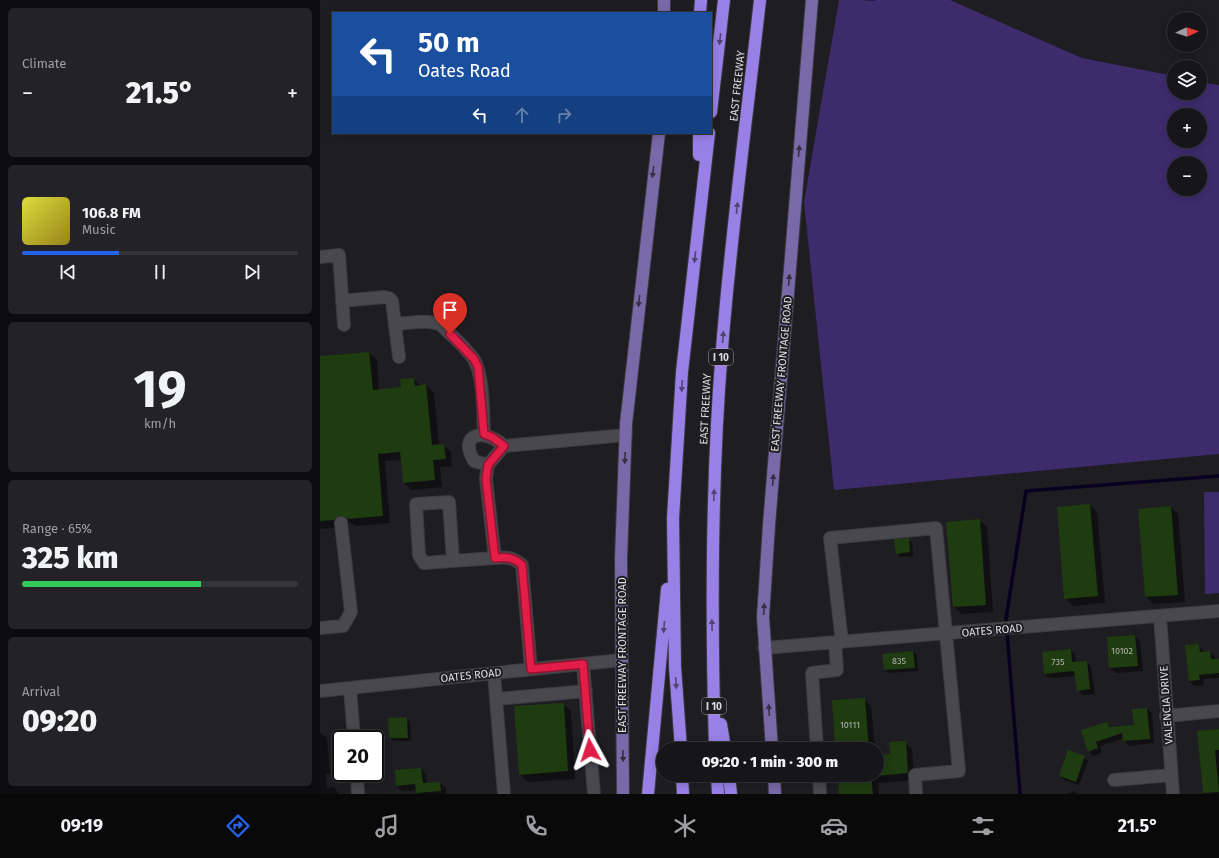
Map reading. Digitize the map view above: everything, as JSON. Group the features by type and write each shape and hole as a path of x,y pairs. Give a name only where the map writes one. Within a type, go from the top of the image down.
{"highway":[{"path":"700,0 700,12"},
{"name":"EAST FREEWAY","path":"712,103 724,0"},
{"name":"EAST FREEWAY","path":"716,742 713,664 713,516 722,349 761,0"},
{"path":"699,134 699,218"},
{"path":"648,794 673,518 682,372 708,134"},
{"path":"673,518 675,667 680,742"},
{"path":"713,664 724,742"},
{"path":"682,782 683,794"},
{"path":"717,782 718,794"},
{"path":"730,782 731,794"}],"main road":[{"path":"664,0 664,12"},
{"name":"EAST FREEWAY FRONTAGE ROAD","path":"771,742 763,617 769,525 812,0"},
{"name":"EAST FREEWAY FRONTAGE ROAD","path":"623,794 621,558 626,435 659,134"},
{"path":"774,782 775,794"}],"street":[{"path":"320,257 339,255 344,325"},
{"path":"342,300 389,298 394,307 400,357"},
{"path":"396,324 430,321 437,323 441,325 474,359 478,367 480,377 484,434"},
{"path":"488,465 474,461 469,452 469,444 473,438 484,434 492,437 504,446 626,435"},
{"path":"495,558 486,479 488,465 504,446"},
{"path":"453,561 449,502 416,504 421,561 424,563 453,561 508,557 516,559 522,565 531,669"},
{"path":"320,628 343,626 351,612 341,523"},
{"path":"817,742 812,673 837,670 838,642 830,538 936,528 948,634 959,771 915,775 916,794"},
{"name":"OATES ROAD","path":"764,648 948,634 1219,610"},
{"name":"VALENCIA DRIVE","path":"1160,616 1166,716 1173,794"},
{"name":"OATES ROAD","path":"320,691 621,660"},
{"path":"583,664 594,794"},
{"path":"494,673 504,794"},
{"path":"350,688 353,730"},
{"path":"496,699 586,691"},
{"path":"1166,716 1219,711"},
{"path":"1114,780 1171,775"},
{"path":"357,782 358,794"},
{"path":"819,782 820,794"}],"shaded area":[{"path":"839,0 950,0 1082,58 1167,75 1167,100 1207,100 1207,83 1219,85 1219,454 834,490 804,202"},
{"path":"1204,492 1219,492 1219,593 1205,594"}],"building":[{"path":"369,352 373,390 401,387 400,379 414,378 415,386 426,384 432,445 444,444 446,459 433,460 435,480 403,483 400,452 378,454 383,516 347,519 341,516 334,520 320,521 320,356"},
{"path":"1090,504 1098,596 1064,599 1057,507"},
{"path":"1171,506 1178,595 1145,597 1138,509"},
{"path":"980,519 986,605 953,607 946,522"},
{"path":"909,538 910,552 896,554 894,539"},
{"path":"1135,635 1138,666 1109,668 1107,637"},
{"path":"1199,644 1200,652 1210,651 1211,659 1219,659 1219,673 1199,675 1200,680 1189,681 1185,645"},
{"path":"1071,649 1072,662 1087,661 1090,689 1077,691 1074,671 1044,674 1042,652"},
{"path":"913,651 915,668 884,670 882,654"},
{"path":"865,698 868,742 835,742 832,700"},
{"path":"564,703 568,771 519,775 514,706"},
{"path":"1147,708 1150,739 1123,741 1122,733 1096,742 1098,748 1088,752 1081,730 1107,722 1109,727 1134,725 1132,709"},
{"path":"407,717 408,738 389,738 388,718"},
{"path":"1219,729 1219,750 1215,750 1219,792 1203,793 1197,731"},
{"path":"906,741 908,773 884,775 884,754 890,754 889,742"},
{"path":"1068,750 1085,756 1076,782 1059,776"},
{"path":"421,768 423,783 440,782 441,791 416,793 415,784 396,786 395,770"},
{"path":"838,782 872,782 873,794 839,794"}],"waterway":[{"path":"1020,794 1006,619 1026,491 1219,476"}],"route":[{"path":"450,334 474,359 478,367 484,434 497,440 504,446 488,465 486,479 495,558 508,557 516,559 522,565 531,669 583,664 590,750"}]}
